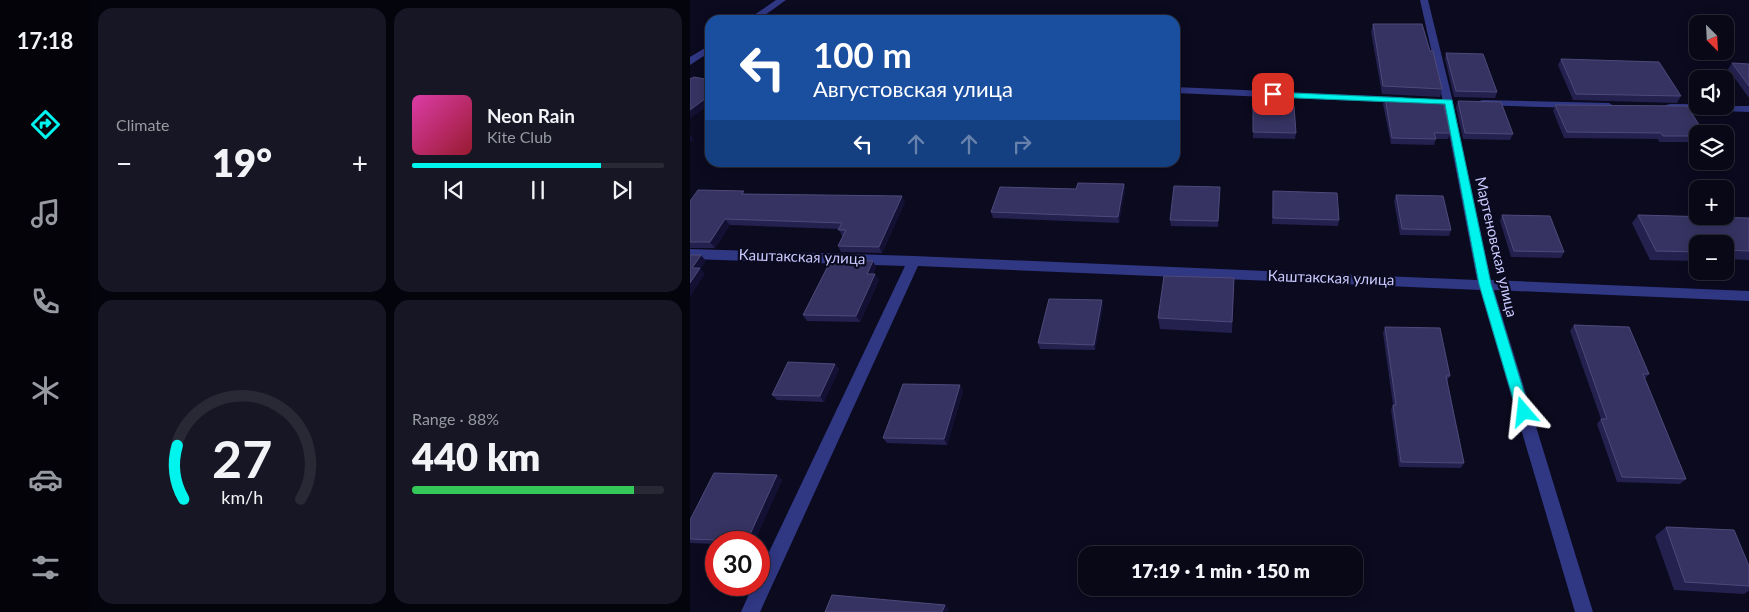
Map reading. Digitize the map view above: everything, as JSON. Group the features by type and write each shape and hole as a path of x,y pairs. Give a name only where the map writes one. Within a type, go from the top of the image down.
{"street":[{"path":"760,15 782,0"},
{"name":"Мартеновская улица","path":"1424,0 1453,102 1485,284 1584,612"},
{"path":"690,62 705,52"},
{"path":"1180,90 1409,100"},
{"path":"1453,102 1623,106"},
{"path":"1662,107 1749,109"},
{"name":"Каштакская улица","path":"690,254 914,261 1749,296"},
{"path":"750,612 914,261"}],"building":[{"path":"1373,24 1422,24 1430,51 1433,51 1442,89 1383,86"},
{"path":"1446,53 1483,54 1497,92 1456,91"},
{"path":"1561,59 1659,62 1681,96 1576,94"},
{"path":"1732,63 1749,64 1749,86"},
{"path":"694,77 705,79 705,99 690,110 690,79"},
{"path":"1385,98 1443,101 1450,133 1434,133 1436,139 1392,138"},
{"path":"1458,101 1501,102 1513,134 1465,133"},
{"path":"1555,105 1687,106 1689,115 1693,115 1699,125 1689,125 1689,136 1663,136 1661,133 1567,132"},
{"path":"1253,106 1294,106 1296,133 1253,132"},
{"path":"1078,183 1124,184 1118,217 991,212 1000,187 1076,189"},
{"path":"1174,186 1220,187 1218,221 1170,220"},
{"path":"698,190 744,191 742,194 902,196 879,247 838,246 846,230 838,230 842,223 725,219 710,242 690,242 690,201"},
{"path":"1273,191 1337,193 1339,220 1273,218"},
{"path":"1396,195 1443,196 1451,230 1402,229"},
{"path":"1502,215 1550,216 1564,252 1514,251"},
{"path":"1638,215 1689,216 1689,225 1734,225 1734,218 1749,218 1749,251 1734,250 1734,235 1689,235 1689,252 1656,251"},
{"path":"690,255 701,255 692,268 700,268 690,283"},
{"path":"831,260 873,261 867,274 875,274 856,316 803,315"},
{"path":"1164,276 1234,278 1232,322 1158,318"},
{"path":"1049,299 1102,300 1094,345 1038,343"},
{"path":"1574,325 1629,327 1649,374 1643,374 1686,479 1622,477 1601,419 1607,419"},
{"path":"1385,327 1440,328 1450,376 1446,376 1464,463 1401,462 1393,405 1396,405"},
{"path":"788,362 835,364 820,396 772,395"},
{"path":"903,384 960,385 944,439 883,438"},
{"path":"714,473 777,475 752,531 705,531 705,540 690,539 690,520"},
{"path":"1666,527 1734,530 1749,566 1749,586 1685,582"},
{"path":"832,595 945,605 942,612 825,612"}],"route":[{"path":"1273,94 1448,102 1485,284 1524,412"}]}
